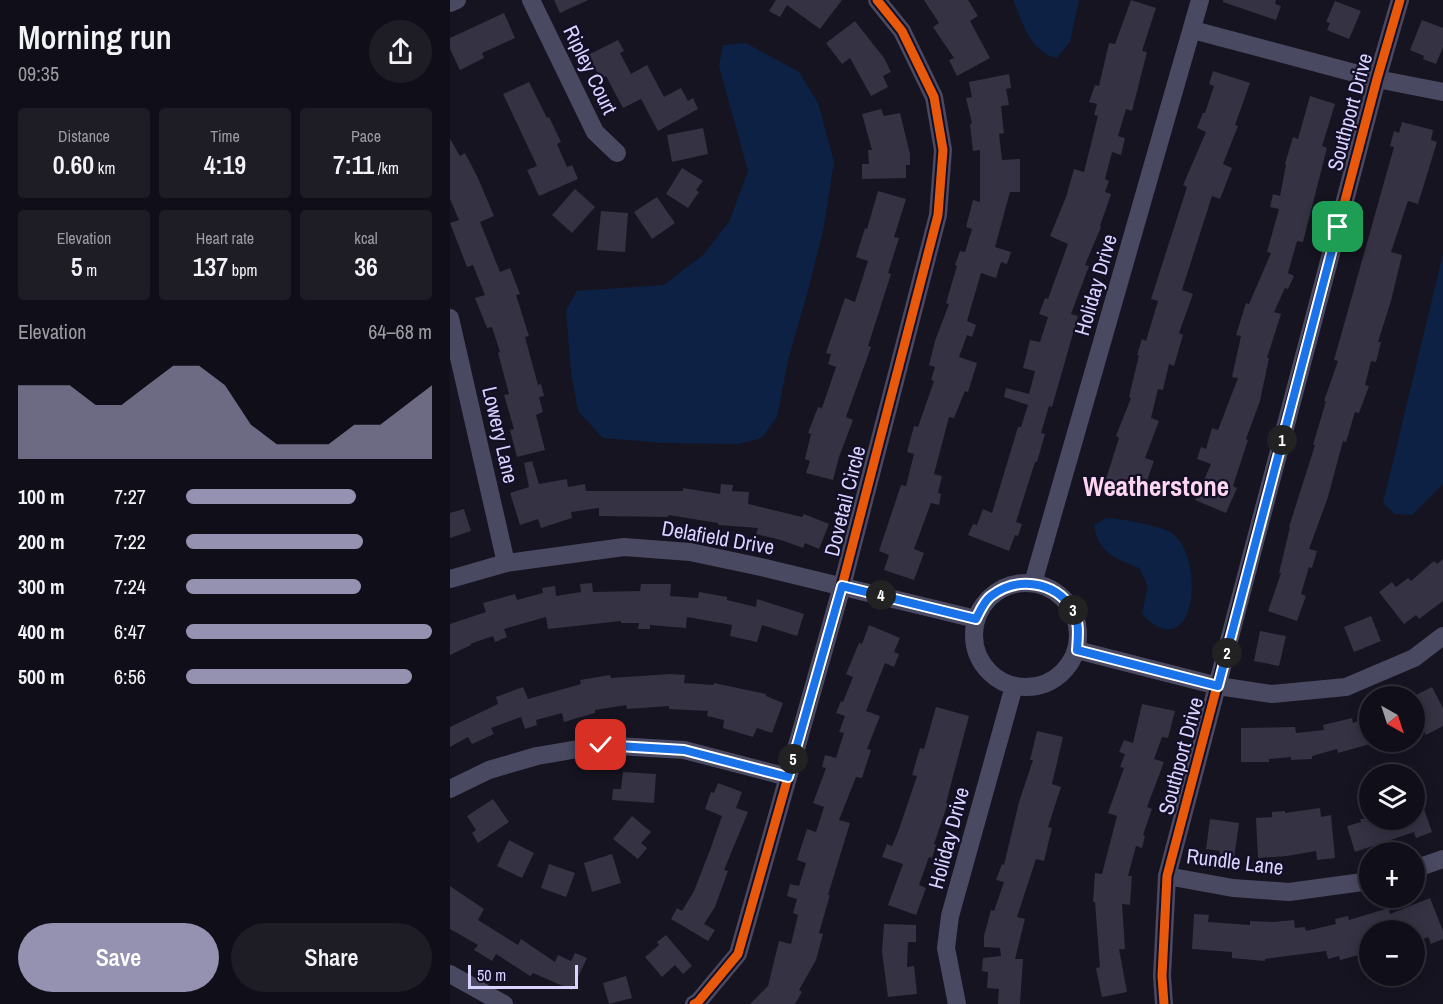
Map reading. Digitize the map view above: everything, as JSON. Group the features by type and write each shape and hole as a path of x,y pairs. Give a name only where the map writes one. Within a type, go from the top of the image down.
{"street":[{"path":"450,3 457,0"},
{"name":"Ripley Court","path":"531,0 596,132 617,153"},
{"name":"Dovetail Circle","path":"694,1004 738,954 842,586 938,215 943,150 934,97 902,31 877,0"},
{"name":"Holiday Drive","path":"1034,583 1200,0"},
{"name":"Southport Drive","path":"1164,1004 1162,976 1167,876 1377,79 1400,0"},
{"path":"1193,30 1377,79 1443,92"},
{"name":"Lowery Lane","path":"450,318 506,563"},
{"name":"Delafield Drive","path":"450,579 506,563 624,547 690,552 976,619"},
{"path":"1034,583 1058,593 1073,610 1078,628 1077,650 1068,666 1048,682 1030,687 1014,686 994,676 978,656 974,639 976,619 992,595 1014,584 1034,583"},
{"path":"1077,650 1218,686 1272,694 1346,687 1414,658 1443,636"},
{"name":"Holiday Drive","path":"957,1004 946,948 950,916 1014,686"},
{"path":"450,789 489,770 537,756 601,745 684,750 788,777"},
{"path":"1425,865 1443,859"},
{"name":"Rundle Lane","path":"1167,876 1233,888 1289,892 1359,882"},
{"path":"450,974 504,1004"}],"water":[{"path":"1013,0 1079,0 1070,42 1057,58 1040,50 1034,43 1024,27"},
{"path":"746,43 799,72 818,103 834,162 824,226 788,360 777,417 762,438 738,444 665,443 603,438 578,411 571,372 566,310 577,291 664,285 703,255 729,222 748,171 719,66 723,45"},
{"path":"1443,254 1443,484 1412,515 1395,514 1383,503"},
{"path":"1106,518 1160,528 1173,534 1184,548 1190,566 1192,586 1190,605 1184,620 1174,629 1160,628 1142,614 1148,586 1139,568 1109,554 1100,543 1094,525"}],"building":[{"path":"554,0 588,0 560,13"},
{"path":"776,0 842,0 820,29 787,5 780,17 769,11"},
{"path":"924,0 968,0 978,16 970,21 990,58 957,76 949,60 954,58 933,27 939,23"},
{"path":"1131,0 1156,8 1142,51 1147,52 1132,111 1126,109 1118,136 1125,138 1121,155 1112,152 1105,179 1109,181 1105,192 1111,194 1101,227 1085,265 1089,266 1071,314 1078,316 1052,407 1049,406 1041,433 1045,434 1037,462 1035,462 1016,522 1022,524 1009,551 968,535 973,524 977,525 983,509 992,513 1018,427 1021,427 1028,405 1004,397 1006,388 1029,394 1035,371 1023,368 1030,340 1040,342 1048,317 1039,314 1045,298 1048,299 1068,244 1050,236 1066,197 1074,169 1084,172 1098,116 1094,115 1097,104 1089,102 1095,85 1099,86 1109,43 1115,44"},
{"path":"1223,0 1276,0 1275,4 1281,6 1276,20 1223,2"},
{"path":"1335,1 1361,11 1349,39 1327,30 1330,23 1326,22"},
{"path":"504,13 515,38 482,53 484,58 460,70 450,49 450,38"},
{"path":"1422,20 1443,28 1443,47 1436,64 1410,50"},
{"path":"855,21 884,58 891,72 883,76 888,87 871,96 850,58 842,64 826,43"},
{"path":"618,40 624,51 620,53 631,74 647,65 664,97 681,88 688,101 693,98 698,109 658,131 641,99 623,108 606,76 601,79 588,55"},
{"path":"1213,71 1250,83 1235,125 1238,126 1223,164 1232,168 1220,199 1212,196 1182,290 1193,294 1179,333 1183,335 1174,366 1169,364 1163,390 1158,389 1151,418 1159,421 1145,458 1154,461 1143,492 1106,479 1119,438 1116,436 1131,398 1129,397 1139,355 1137,355 1142,339 1146,341 1158,301 1151,299 1187,187 1183,185 1206,132 1197,128 1214,86 1209,84"},
{"path":"1009,74 1011,88 1006,89 1009,105 1001,106 1004,133 999,134 1002,160 1020,159 1020,192 1010,192 995,247 1011,252 1007,264 1001,262 996,278 981,273 967,321 976,325 972,337 967,335 959,357 977,363 968,392 965,391 954,418 949,417 934,474 942,476 938,493 941,494 939,505 931,503 914,549 924,553 914,580 884,570 889,555 879,551 901,485 906,486 914,454 907,452 914,426 918,427 934,381 931,380 935,367 929,365 935,341 949,304 946,303 957,266 955,265 960,251 965,252 972,229 966,227 973,200 980,202 980,150 973,151 970,124 972,123 966,98 972,97 969,82"},
{"path":"529,82 561,142 557,144 567,167 572,165 578,179 539,196 527,170 537,166 503,94"},
{"path":"1310,96 1335,104 1322,146 1327,148 1303,242 1297,241 1288,273 1294,276 1288,289 1285,288 1274,312 1281,314 1267,358 1269,358 1260,401 1246,439 1248,440 1233,486 1237,488 1226,513 1195,500 1211,464 1197,459 1201,447 1206,449 1212,428 1218,430 1238,378 1232,377 1241,336 1236,335 1246,303 1249,304 1271,253 1267,252 1279,209 1270,207 1273,194 1280,196 1285,164 1293,137 1298,139"},
{"path":"881,109 884,116 900,113 910,154 910,165 906,165 906,178 862,179 862,164 869,164 868,150 872,150 862,114"},
{"path":"1402,122 1433,130 1431,140 1437,142 1418,204 1408,201 1391,252 1402,255 1378,342 1381,342 1376,362 1371,361 1365,385 1369,386 1359,413 1355,412 1346,442 1343,441 1328,497 1309,549 1317,551 1312,568 1309,567 1301,594 1306,596 1297,621 1268,611 1281,573 1279,573 1289,527 1315,445 1313,445 1326,401 1324,401 1338,361 1334,360 1394,147 1390,146 1394,131 1399,133"},
{"path":"703,128 708,154 672,162 667,135"},
{"path":"450,139 460,156 465,153 478,178 494,216 480,222 500,272 510,268 520,294 516,295 529,336 525,337 538,385 541,384 544,396 539,397 543,412 536,415 545,450 517,457 510,430 514,429 504,395 509,394 498,353 500,352 492,327 487,328 475,298 485,295 473,265 467,267 450,223 459,220 450,199"},
{"path":"682,168 703,181 696,190 699,192 688,208 666,194"},
{"path":"575,189 595,207 572,233 552,215"},
{"path":"878,191 906,199 894,237 899,238 888,273 891,274 868,346 871,347 846,417 853,420 833,480 806,473 810,461 805,459 811,434 808,433 818,407 822,408 836,367 828,364 831,354 826,353 845,298 855,302 868,261 856,257"},
{"path":"657,197 675,223 652,239 634,212"},
{"path":"601,211 628,213 625,252 597,250"},
{"path":"532,461 539,484 567,479 568,487 585,484 586,491 683,491 683,488 720,494 721,484 733,485 732,491 749,492 748,504 802,517 804,514 829,524 819,549 805,543 803,548 756,534 758,528 718,525 718,523 668,515 668,517 599,516 599,508 571,512 572,518 541,528 538,519 520,525 510,493 529,487 524,463"},
{"path":"464,509 471,531 450,538 450,513"},
{"path":"1443,559 1443,601 1419,619 1416,615 1404,624 1379,592 1392,582 1396,587 1408,578 1411,581 1434,561 1437,564"},
{"path":"592,583 593,592 640,591 641,584 671,584 670,596 698,598 699,592 727,597 727,600 756,607 757,599 804,614 797,636 762,625 757,642 730,636 732,625 687,617 686,628 650,625 650,629 638,629 639,623 621,623 621,621 548,629 546,617 504,629 507,637 495,642 493,636 470,644 450,655 450,624 486,612 483,603 515,594 517,600 543,593 542,588 555,586 556,596 581,592 580,584"},
{"path":"1371,616 1381,641 1354,652 1344,627"},
{"path":"869,625 900,638 894,652 899,654 894,667 885,663 866,711 880,716 867,749 871,750 862,778 856,777 839,820 850,823 828,895 830,895 819,933 823,934 816,960 799,990 802,992 795,1004 750,1004 768,986 779,941 791,944 798,915 793,913 797,899 787,896 790,884 799,886 806,863 797,860 807,829 816,832 824,807 813,803 826,768 822,767 825,755 836,758 844,733 839,732 845,716 836,713 853,677 846,674"},
{"path":"1260,631 1286,636 1279,666 1254,661"},
{"path":"610,675 611,678 685,675 684,683 714,685 714,683 766,694 783,703 772,733 757,728 753,737 723,728 724,720 707,716 708,711 669,709 669,706 627,709 626,705 595,710 595,713 564,722 562,713 536,720 537,725 525,729 521,717 491,728 494,734 472,744 468,737 450,747 450,727 498,704 496,697 523,687 528,699 581,684 580,680"},
{"path":"1432,687 1443,708 1443,726 1426,735 1425,733 1425,690"},
{"path":"1142,704 1175,711 1168,738 1162,737 1154,759 1164,762 1147,807 1152,809 1143,835 1145,836 1142,848 1136,846 1128,876 1132,876 1130,905 1122,904 1125,949 1119,949 1127,992 1102,997 1096,968 1100,967 1095,902 1093,902 1095,873 1102,874 1117,816 1108,813 1124,768 1120,767 1125,754 1119,752 1124,740 1133,743"},
{"path":"936,707 969,716 946,803 948,803 934,844 936,845 919,885 926,888 916,915 888,905 903,864 882,857 887,844 892,846 898,832 917,776 912,775 920,748 924,749"},
{"path":"1352,718 1353,723 1359,721 1359,747 1338,753 1337,749 1312,756 1312,759 1291,760 1291,757 1269,759 1269,762 1241,762 1241,728 1295,727 1296,733 1324,730 1323,725"},
{"path":"1037,731 1063,737 1052,784 1061,787 1048,827 1052,828 1044,861 1036,859 1017,917 1025,919 1015,959 1023,959 1020,1004 998,1004 999,989 987,988 988,972 982,971 983,958 1001,956 1000,948 984,947 984,936 991,910 994,911 1004,882 996,880 1002,864 1004,865 1019,802 1033,760 1030,760"},
{"path":"623,772 656,774 654,803 612,800 613,789 621,789"},
{"path":"718,783 742,792 736,808 748,812 724,870 728,871 715,907 704,924 715,930 708,941 671,919 677,908 682,911 694,891 722,816 705,809 711,792 714,793"},
{"path":"493,799 509,822 478,843 472,833 476,830 467,816"},
{"path":"1320,808 1321,817 1331,815 1335,858 1317,860 1316,851 1258,858 1256,818 1272,817 1272,812 1285,811 1285,813"},
{"path":"1425,812 1432,832 1416,838 1414,832 1384,842 1359,842 1359,851 1355,852 1347,826 1359,823 1359,830 1425,830"},
{"path":"632,816 651,832 641,843 647,848 638,859 613,839"},
{"path":"1210,819 1239,823 1234,859 1219,857 1220,851 1206,849"},
{"path":"509,840 534,853 522,878 497,866"},
{"path":"612,854 621,883 592,892 584,863"},
{"path":"549,864 575,873 566,897 541,888"},
{"path":"450,886 484,909 478,920 518,945 521,939 555,962 558,955 571,961 575,953 587,958 572,990 533,973 530,976 496,954 492,961 474,950 478,945 450,929"},
{"path":"1430,898 1443,931 1443,939 1431,944 1428,937 1425,938 1425,920 1359,920 1359,955 1340,960 1339,956 1328,959 1326,951 1265,959 1265,961 1232,958 1232,952 1192,949 1194,914 1209,915 1208,922 1250,925 1250,921 1294,920 1295,928 1305,927 1306,931 1336,924 1335,919 1348,916 1349,920 1389,908 1390,914 1405,908 1425,908 1425,900"},
{"path":"884,924 916,925 916,942 908,942 907,967 914,966 917,994 888,997 882,952"},
{"path":"666,935 692,966 683,974 675,965 662,977 645,957 659,945 657,942"},
{"path":"626,976 632,998 609,1004 603,983"}],"cycle path":[{"path":"694,1004 738,954 842,586 938,215 943,150 934,97 902,31 877,0"},
{"path":"1164,1004 1162,976 1167,876 1377,79 1400,0"}],"district":[{"name":"Weatherstone","path":"1156,487"}],"route":[{"path":"601,745 684,750 788,777 842,586 976,619 992,595 1014,584 1034,583 1058,593 1073,610 1078,628 1077,650 1218,686 1338,227"}]}
